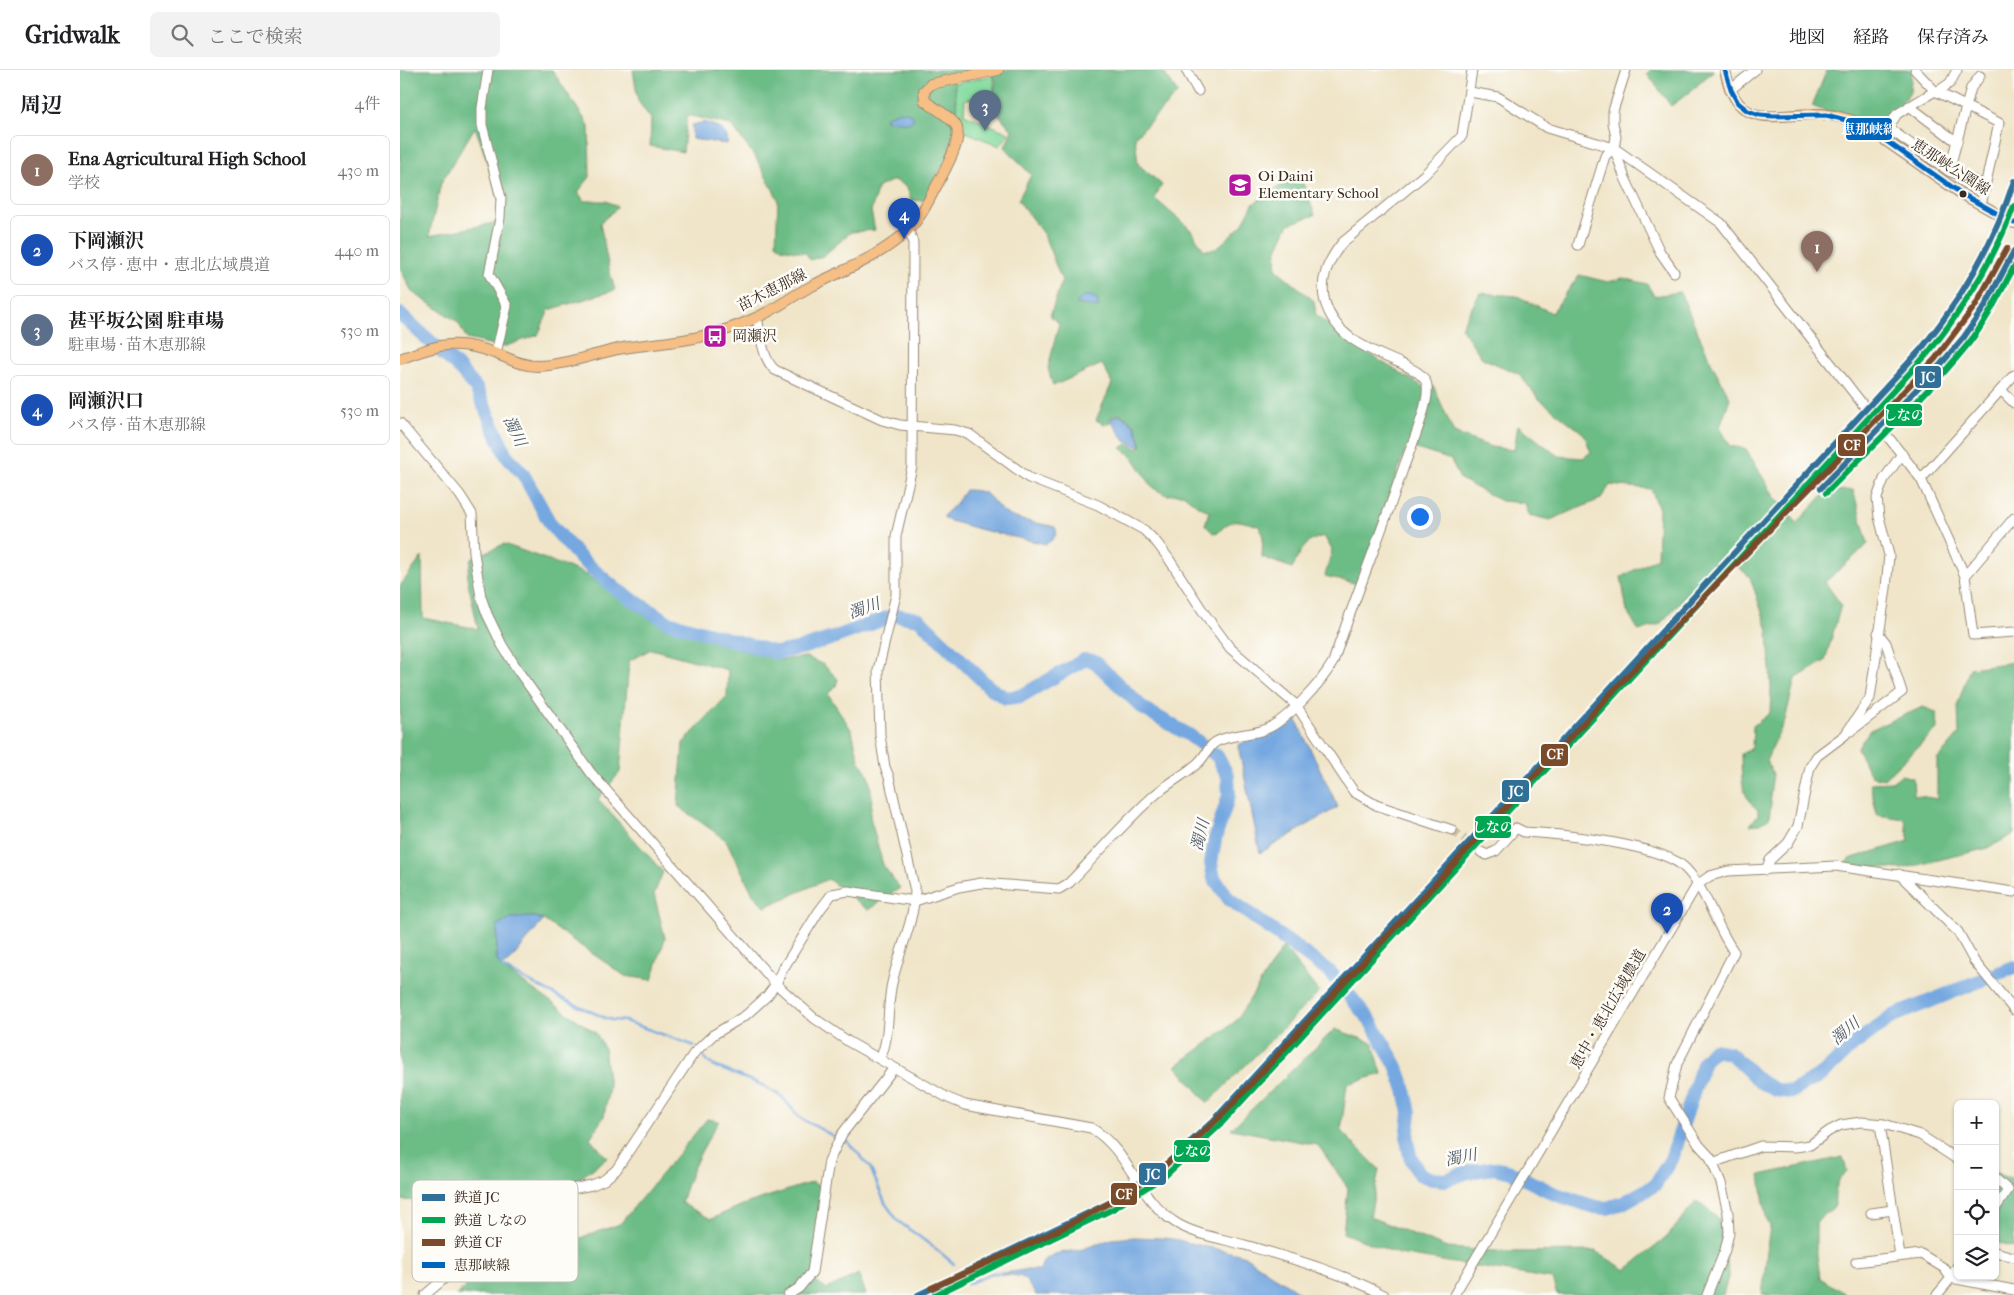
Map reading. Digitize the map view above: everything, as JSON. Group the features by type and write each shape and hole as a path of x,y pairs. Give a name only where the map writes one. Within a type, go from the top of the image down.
{"main road":[{"name":"苗木恵那線","path":"400,359 455,343 468,344 496,353 519,364 543,365 627,348 691,339 712,334 757,318 808,288 874,255 891,245 909,230 942,176 958,136 958,129 954,123 925,101 924,91 931,84 998,70"},
{"name":"恵那峡公園線","path":"1725,70 1730,90 1740,106 1761,117 1823,114 1846,118 1862,124 1962,194 2014,223"}],"street":[{"path":"488,70 482,108 482,125 501,198 500,218 489,274 507,306 496,353"},
{"path":"1186,70 1198,91"},
{"path":"578,1188 604,1180 616,1170 694,1052 712,1035 746,1015 762,1002 776,984 781,972 819,911 832,894 848,891 915,901 959,887 981,884 1059,889 1069,883 1156,794 1200,761 1220,739 1264,730 1288,716 1296,705 1322,679 1333,662 1395,492 1425,405 1427,394 1426,382 1418,373 1359,344 1340,330 1324,299 1326,269 1333,254 1342,243 1424,175 1462,136 1472,70"},
{"path":"1626,70 1613,112 1616,137 1614,148 1625,178 1660,252 1674,272"},
{"path":"1730,90 1755,70"},
{"path":"1915,70 1936,91 1966,108 1999,123 1981,205"},
{"path":"1957,70 1950,83 1896,114 1888,128 1949,171 1985,185"},
{"path":"1949,171 1971,88 1980,76"},
{"path":"1470,92 1498,97 1548,128 1614,148 1721,223 1921,479 1965,576 1973,635 2014,632"},
{"path":"1909,106 1957,142"},
{"path":"1578,246 1605,156 1614,148"},
{"path":"880,1059 886,1046 891,988 899,953 915,901 914,880 880,735 878,670 896,595 896,536 912,466 914,427 913,243 909,230"},
{"path":"757,318 770,365 775,370 882,420 914,427 955,430 969,434 1029,478 1098,505 1144,530 1169,559 1204,613 1230,648 1296,705 1354,792 1376,805 1452,830"},
{"path":"1921,479 2014,375"},
{"path":"2001,390 2014,403"},
{"path":"400,423 460,495 472,514 474,553 481,597 502,645 519,672 591,773 776,984 814,1018 849,1042 894,1068 948,1098 965,1105 1091,1128 1104,1136 1113,1145 1152,1203 1163,1214 1187,1228 1331,1271 1358,1281 1384,1295"},
{"path":"1845,735 1870,698 1889,555 1879,517 1878,498 1884,479 1902,454"},
{"path":"1965,576 2014,518"},
{"path":"1766,870 1770,860 1788,843 1798,826 1810,766 1817,756 1902,692 1886,643 1878,633"},
{"path":"1481,852 1487,855 1496,851 1516,828 1524,832 1587,838 1670,857 1686,868 1734,952 1677,1064 1669,1098 1699,1145 1710,1157 1721,1183 1728,1213 1729,1233 1725,1250 1707,1295"},
{"path":"1697,885 1710,876 1728,871 1836,866 2014,892"},
{"path":"1899,874 1958,932 1974,961 2014,1010"},
{"name":"恵中・恵北広域農道","path":"1454,1295 1697,885"},
{"path":"788,1295 799,1288 812,1272 829,1161 842,1134 894,1068"},
{"path":"1712,1163 1761,1146 1810,1145 1841,1125 1861,1122 1880,1124 1920,1135 1954,1157"},
{"path":"1880,1124 1900,1256"},
{"path":"1999,1182 2008,1190 2010,1196 1999,1206"},
{"path":"1871,1213 1893,1210"},
{"path":"1999,1253 2014,1257"},
{"path":"1856,1262 1921,1254 1944,1268 1951,1278 2014,1290"},
{"path":"1937,1295 1954,1272"},
{"path":"425,1295 440,1282"}],"green space":[{"path":"400,70 552,70 589,126 590,177 578,192 584,201 606,201 618,207 600,223 615,290 549,310 538,335 503,347 467,339 458,322 412,292 400,268","holes":["475,127 488,163 504,221 429,236 441,183"]},
{"path":"633,70 988,70 954,76 957,114 949,153 923,201 911,200 907,187 894,180 878,187 871,211 875,230 851,232 823,256 810,260 806,253 781,248 776,243 778,199 756,158 731,125 687,115 683,152 650,146 651,119 638,101"},
{"path":"988,70 1162,70 1178,93 1135,137 1138,164 1162,185 1154,198 1190,229 1204,250 1216,249 1242,225 1253,204 1283,184 1300,176 1315,215 1289,224 1277,249 1276,269 1314,301 1316,315 1359,348 1422,386 1434,387 1454,433 1491,447 1514,450 1518,425 1558,456 1583,458 1591,452 1584,434 1538,398 1519,374 1482,358 1461,327 1480,293 1517,296 1552,313 1579,275 1608,282 1623,278 1647,284 1654,296 1680,292 1711,362 1730,398 1720,427 1730,446 1746,449 1774,496 1797,523 1827,491 1853,490 1868,544 1825,582 1841,605 1825,661 1795,679 1785,720 1766,761 1773,774 1769,819 1759,824 1750,825 1758,815 1758,810 1747,798 1742,778 1741,754 1752,748 1753,726 1770,713 1771,687 1768,630 1750,577 1724,555 1660,624 1639,631 1627,611 1621,577 1657,558 1659,509 1651,489 1610,485 1601,499 1550,520 1529,515 1525,503 1501,501 1460,479 1451,460 1407,446 1358,584 1325,576 1332,550 1324,536 1317,538 1304,547 1292,568 1262,557 1263,537 1259,526 1237,521 1228,524 1219,532 1213,533 1205,525 1209,511 1198,506 1183,494 1167,495 1153,488 1132,456 1121,448 1127,444 1139,449 1142,445 1135,425 1121,414 1111,417 1110,423 1104,424 1096,420 1112,383 1102,364 1053,386 1048,368 1059,323 1050,316 1062,281 1044,235 1018,200 1031,175 1005,147 1012,130 991,106 996,81"},
{"path":"1651,70 1714,70 1671,106 1647,73"},
{"path":"1827,70 1912,70 1910,92 1879,132 1812,106"},
{"path":"994,75 994,98 965,99 964,114 1009,133 1000,146 961,130 929,89"},
{"path":"504,544 581,572 634,604 651,619 673,629 685,622 713,633 738,649 780,660 806,657 824,665 838,679 836,686 828,694 852,731 859,760 869,776 872,798 870,817 883,865 900,888 868,910 828,879 765,907 753,894 726,840 678,806 683,743 727,696 728,670 651,649 629,661 620,772 598,799 663,872 654,894 665,938 652,980 625,976 542,919 534,917 497,925 497,960 501,967 596,1033 604,1048 609,1087 604,1116 590,1138 607,1158 578,1180 412,1180 412,1201 400,1200 400,586 422,557 423,618 478,629 467,577 471,559"},
{"path":"2014,662 2014,834 1988,848 1901,869 1844,865 1849,859 1909,841 1905,819 1877,815 1870,783 1892,782 1901,775 1913,778 1914,795 1937,799 1937,760 1959,734 1958,703 1970,668"},
{"path":"1923,707 1936,712 1937,729 1884,779 1871,776 1857,748 1870,730"},
{"path":"1283,947 1319,992 1208,1103 1176,1066 1236,1021"},
{"path":"1335,1029 1373,1043 1382,1074 1347,1084 1341,1131 1379,1169 1370,1217 1447,1248 1512,1252 1595,1251 1626,1270 1666,1238 1697,1201 1719,1219 1729,1273 1723,1295 1557,1295 1552,1279 1399,1254 1343,1233 1348,1188 1318,1145 1231,1129"},
{"path":"707,1119 719,1121 697,1161 681,1203 711,1219 745,1204 813,1182 827,1193 815,1281 826,1289 859,1274 866,1295 457,1295 470,1282 578,1282 578,1239 620,1224"},
{"path":"1843,1157 1847,1171 1840,1178 1836,1187 1835,1206 1816,1222 1816,1248 1820,1278 1847,1295 1762,1295 1770,1226 1766,1218 1760,1175"},
{"path":"1999,1174 2014,1179 2014,1247 1999,1243"}],"water":[{"path":"900,111 907,112 913,116 913,120 909,123 885,120 887,116"},
{"path":"705,122 724,132 727,144 692,139 692,125"},
{"path":"1085,296 1097,299 1099,308 1077,304"},
{"path":"1121,415 1135,426 1140,447 1125,441 1111,420 1113,417"},
{"path":"965,490 987,494 1008,515 1055,527 1056,534 1046,544 947,520 943,516 956,504"},
{"path":"1296,719 1338,807 1260,853 1238,745"},
{"path":"534,917 542,919 542,922 510,961 501,967 497,960 497,925 511,918"},
{"path":"1135,1237 1174,1239 1243,1255 1303,1295 1036,1295 1024,1278 1000,1274 1023,1270 1040,1270 1043,1261 1055,1254 1083,1249 1112,1239"}],"waterway":[{"name":"濁川","path":"400,314 457,366 476,388 506,455 523,474 551,525 581,559 617,590 668,622 777,653 830,639 895,615 919,619 990,688 1006,698 1021,696 1084,660 1094,661 1144,709 1189,735 1217,756 1228,776 1229,795 1215,839 1211,863 1214,878 1229,899 1331,973 1371,1022 1396,1065 1405,1090 1410,1113 1407,1139 1410,1156 1419,1174 1432,1179 1446,1180 1468,1172 1494,1168 1511,1172 1555,1194 1595,1207 1607,1208 1623,1203 1655,1185 1671,1159 1704,1061 1714,1050 1730,1053 1759,1081 1776,1090 1791,1092 1823,1074 1853,1045 1891,1017 2014,967"},
{"path":"501,967 605,1018 625,1021 695,1046"},
{"path":"700,1052 714,1066 762,1085 782,1097 800,1118 837,1138"},
{"path":"842,1140 848,1142 870,1167 885,1203 898,1221 954,1264"},
{"path":"967,1284 993,1273 1003,1273"}],"tunnel":[{"path":"1452,830 1481,852"}],"rail line":[{"name":"JC","path":"918,1295 1109,1203 1161,1169 1213,1121 1922,348 1951,309 1976,269 1997,226 2014,181"},
{"name":"しなの","path":"935,1295 1113,1209 1166,1175 1219,1126 1928,353 1954,319 1977,283 1997,245 2014,206"},
{"name":"CF","path":"931,1288 1054,1232 1103,1207 1152,1175 1178,1155 1226,1111 1616,688 1935,359 1975,306 2007,248"},
{"name":"JC","path":"1821,488 1941,364 1964,337 1985,306 2014,251"},
{"name":"しなの","path":"1826,493 1918,401 1969,343 1987,316 2014,267"}],"transit line":[{"name":"恵那峡線","path":"1725,70 1731,90 1738,103 1748,111 1760,115 1773,116 1826,115 1862,124 1962,194 2014,223"}],"place":[{"name":"甚平坂公園 駐車場","path":"985,131"},
{"name":"Oi Daini Elementary School","path":"1240,185"},
{"name":"岡瀬沢口","path":"904,239"},
{"name":"Ena Agricultural High School","path":"1817,272"},
{"name":"岡瀬沢","path":"715,336"},
{"name":"下岡瀬沢","path":"1667,934"}]}
